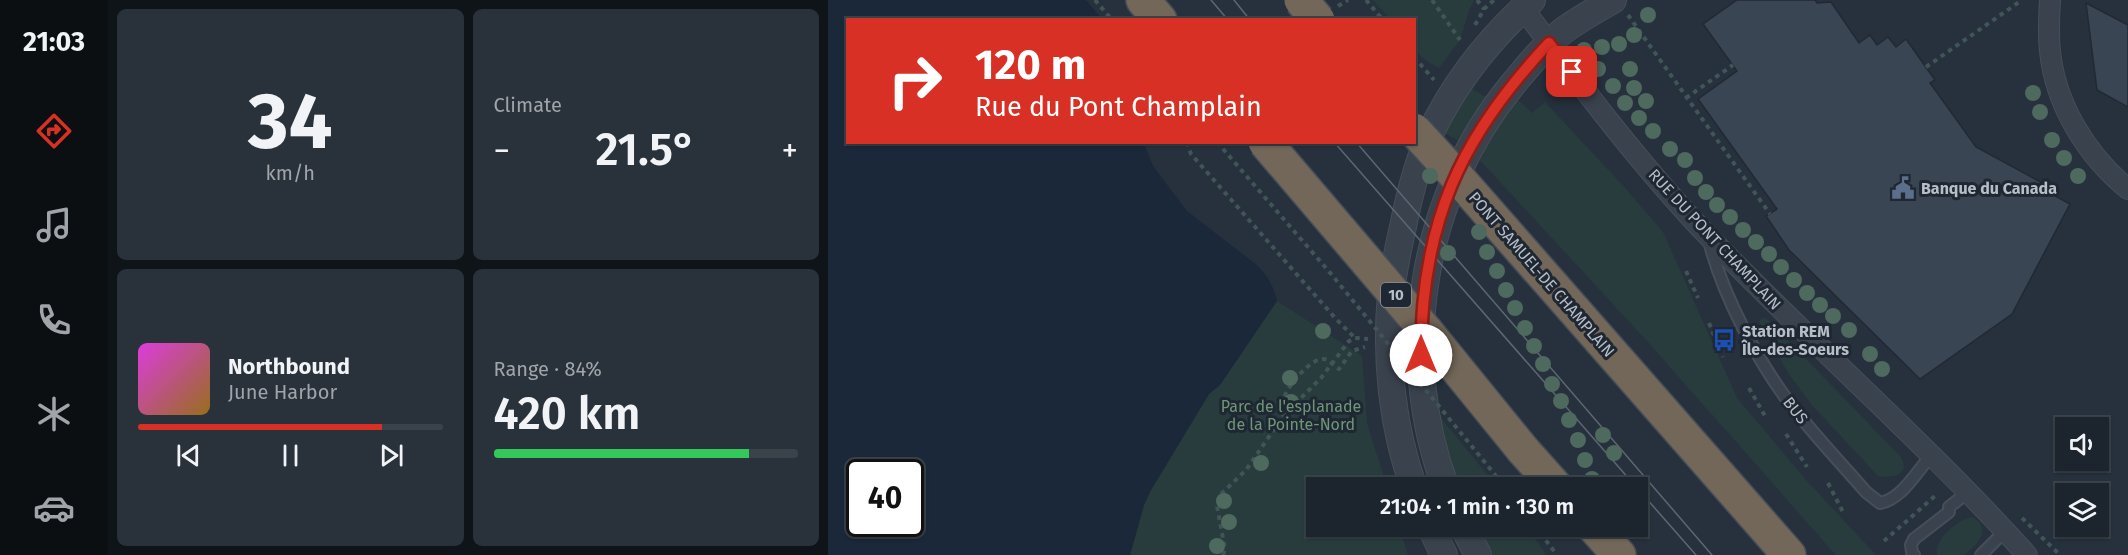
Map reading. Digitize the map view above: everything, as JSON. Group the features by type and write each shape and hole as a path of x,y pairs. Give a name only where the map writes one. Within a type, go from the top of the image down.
{"highway":[{"path":"1143,0 1158,18"},
{"path":"1301,0 1316,18"},
{"name":"PONT SAMUEL-DE CHAMPLAIN","path":"1416,132 1789,555"},
{"name":"10","path":"1267,144 1408,310 1523,450 1542,477"},
{"path":"1523,450 1547,477"},
{"path":"1585,537 1597,555"},
{"path":"1603,537 1619,555"}],"street":[{"path":"2050,0 2050,52 2057,88 2063,103 2089,147 2128,189"},
{"path":"1411,477 1395,410 1389,352 1390,293 1406,212 1421,156 1440,114 1456,87 1480,55 1524,3"},
{"name":"RUE DU PONT CHAMPLAIN","path":"1524,3 1549,43 1632,148 1708,235 1931,456 2027,555"},
{"path":"1443,477 1429,431 1422,384 1423,306 1436,233 1454,178 1474,139 1504,95 1549,43 1570,26 1621,7"},
{"path":"1435,537 1444,555"},
{"path":"1469,537 1478,555"}],"lane":[{"name":"BUS","path":"1708,235 1727,293 1762,363 1792,406 1866,492 1880,503 1888,502 1900,493 1931,456"},
{"path":"1914,555 1911,545 1914,539 1949,512 1949,507 1967,493"},
{"path":"1981,555 2005,531"}],"path":[{"path":"1095,0 1110,18"},
{"path":"1366,0 1381,18"},
{"path":"1432,0 1460,40"},
{"path":"1477,0 1484,9"},
{"path":"1926,67 2022,0"},
{"path":"1621,7 1770,214"},
{"path":"1416,59 1440,84"},
{"path":"1686,98 1733,65"},
{"path":"1188,144 1191,154 1335,319 1355,338"},
{"path":"1219,144 1332,275 1497,477"},
{"path":"1686,271 1698,298"},
{"path":"1708,322 1723,357"},
{"path":"1223,555 1218,501 1220,495 1253,461 1284,415 1312,389 1349,341 1355,338 1372,340"},
{"path":"1284,415 1284,399 1296,379 1318,360 1326,359 1339,369 1352,351 1365,347"},
{"path":"1749,388 1766,416"},
{"path":"1786,435 1807,467"},
{"path":"1828,483 1844,514"},
{"path":"1884,541 1935,496"},
{"path":"1543,537 1557,555"},
{"path":"2053,547 2060,555"}],"green space":[{"path":"1373,0 1474,0 1460,40 1439,68 1423,58 1416,49 1416,18 1389,18"},
{"path":"1471,88 1486,97 1459,141 1445,133"},
{"path":"1518,100 1532,113 1545,102 1663,232 1737,398 1806,480 1876,555 1836,555 1647,341 1478,158 1498,124"},
{"name":"Parc de l'esplanade de la Pointe-Nord","path":"1277,301 1362,356 1367,423 1384,477 1306,477 1306,537 1402,537 1408,555 1130,555 1144,505 1151,490 1209,394 1220,385"},
{"path":"1766,318 1900,456 1904,467 1899,474 1878,476 1811,404 1788,373 1759,321"},
{"path":"1440,417 1489,477 1456,477 1444,441"},
{"path":"1973,517 1982,527 1978,542 1964,555 1937,555 1937,549 1943,536 1954,526"},
{"path":"1482,537 1534,537 1547,555 1492,555"}],"water":[{"path":"828,0 1277,0 1257,18 846,18 846,144 1144,144 1153,166 1187,211 1258,266 1270,282 1277,301 1220,385 1209,394 1144,505 1130,555 828,555"}],"pier":[{"path":"1086,0 1280,0 1262,18 1101,18"}],"building":[{"name":"Banque du Canada","path":"1737,0 1831,2 1859,43 1870,35 1877,45 1888,37 1896,47 1906,39 1935,80 1930,83 1976,147 2046,185 2044,190 2070,204 2012,314 1920,379 1789,250 1766,216 1777,209 1698,99 1737,71 1703,24"},
{"path":"2086,3 2128,25 2128,107 2097,90"}],"tram line":[{"path":"1211,0 1226,18"},
{"path":"1234,0 1248,18"},
{"path":"1336,144 1627,477"},
{"path":"1358,144 1712,555"},
{"path":"1648,500 1696,555"}],"place":[{"name":"Banque du Canada","path":"1903,188"},
{"name":"Station REM Île-des-Soeurs","path":"1724,340"}],"route":[{"path":"1421,355 1425,285 1436,233 1446,198 1464,157 1495,107 1549,43 1572,72"}]}
